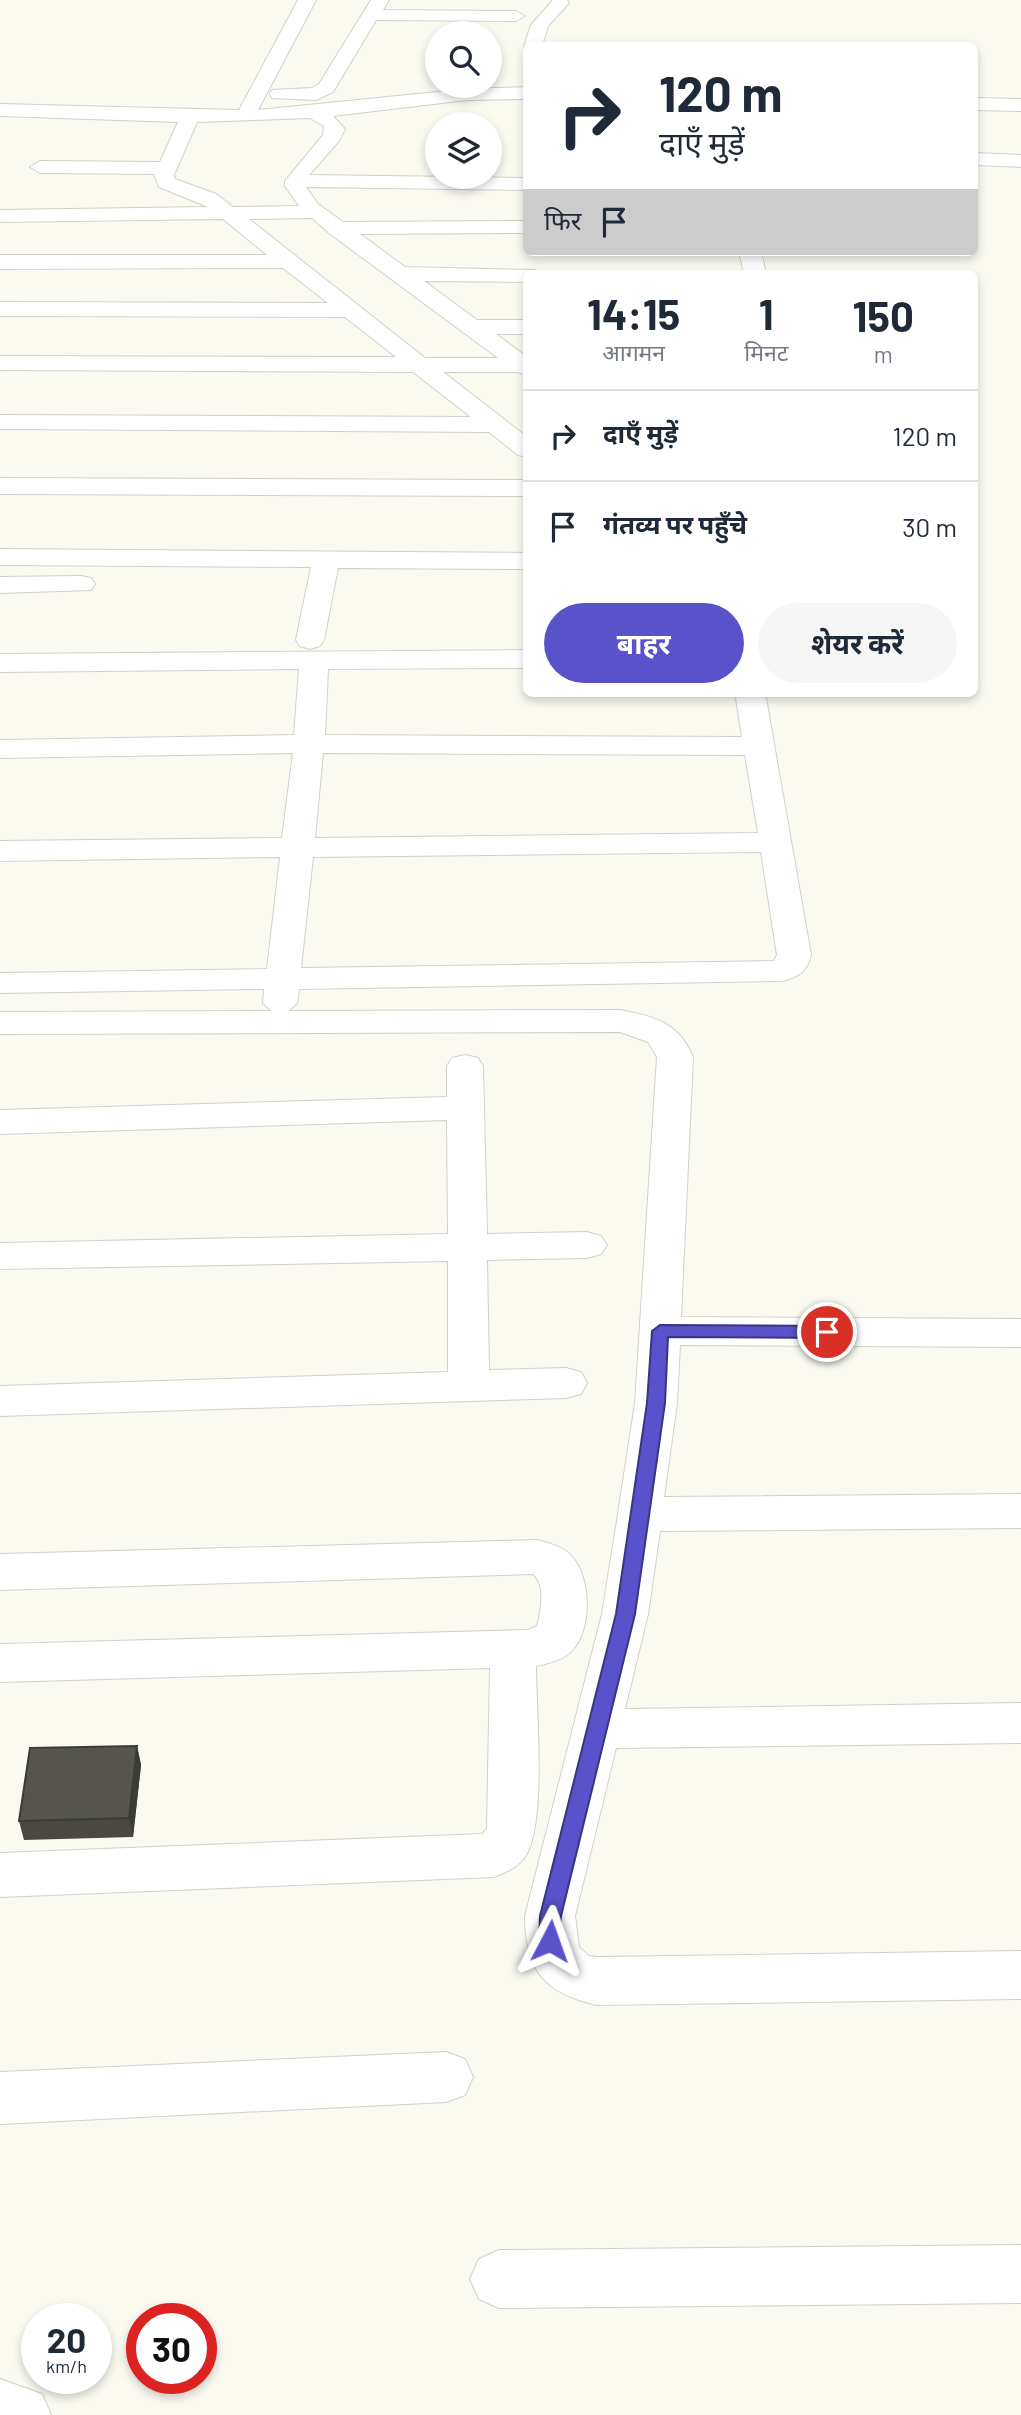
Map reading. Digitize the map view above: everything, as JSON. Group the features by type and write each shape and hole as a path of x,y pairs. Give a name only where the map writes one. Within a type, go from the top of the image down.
{"street":[{"path":"246,115 307,0"},
{"path":"534,42 540,25 560,3"},
{"path":"256,94 322,92 375,8 516,16"},
{"path":"0,110 246,115 314,112 523,87"},
{"path":"978,104 1021,105"},
{"path":"295,181 335,130 314,112"},
{"path":"191,114 166,169 166,183 209,198 523,447"},
{"path":"978,159 1021,161"},
{"path":"40,167 166,169"},
{"path":"295,181 523,184"},
{"path":"295,181 298,195 317,212 523,365"},
{"path":"0,216 317,212"},
{"path":"76,216 40,309 17,357 523,366"},
{"path":"337,228 523,227"},
{"path":"0,262 289,261"},
{"path":"400,274 523,275"},
{"path":"0,309 352,310"},
{"path":"471,327 523,327"},
{"path":"0,422 495,425"},
{"path":"0,486 523,488"},
{"path":"0,557 523,562"},
{"path":"278,1022 309,744 312,650 327,560"},
{"path":"0,585 81,584"},
{"path":"82,639 523,659"},
{"path":"0,663 523,641"},
{"path":"0,983 782,971 792,964 794,955 751,698"},
{"path":"0,750 309,744 759,746"},
{"path":"0,851 774,842"},
{"path":"0,1024 620,1021 648,1026 666,1036 675,1057 656,1403 625,1614 550,1916 550,1941 564,1970 580,1978 597,1981 1021,1975"},
{"path":"465,1066 469,1386"},
{"path":"0,1122 466,1108"},
{"path":"0,1256 587,1245"},
{"path":"660,1331 1021,1333"},
{"path":"0,1401 566,1383"},
{"path":"640,1514 1021,1511"},
{"path":"0,1572 537,1557 549,1562 558,1571 564,1622 559,1636 550,1643 513,1650 0,1663"},
{"path":"0,1875 494,1855 507,1842 512,1828 513,1650"},
{"path":"596,1729 1021,1723"},
{"path":"0,2098 446,2077"},
{"path":"499,2279 1021,2274"},
{"path":"0,2409 21,2415"}],"building":[{"path":"137,1746 129,1818 19,1821 30,1748"}],"route":[{"path":"550,1941 550,1916 625,1614 656,1403 660,1331 827,1332"}]}
